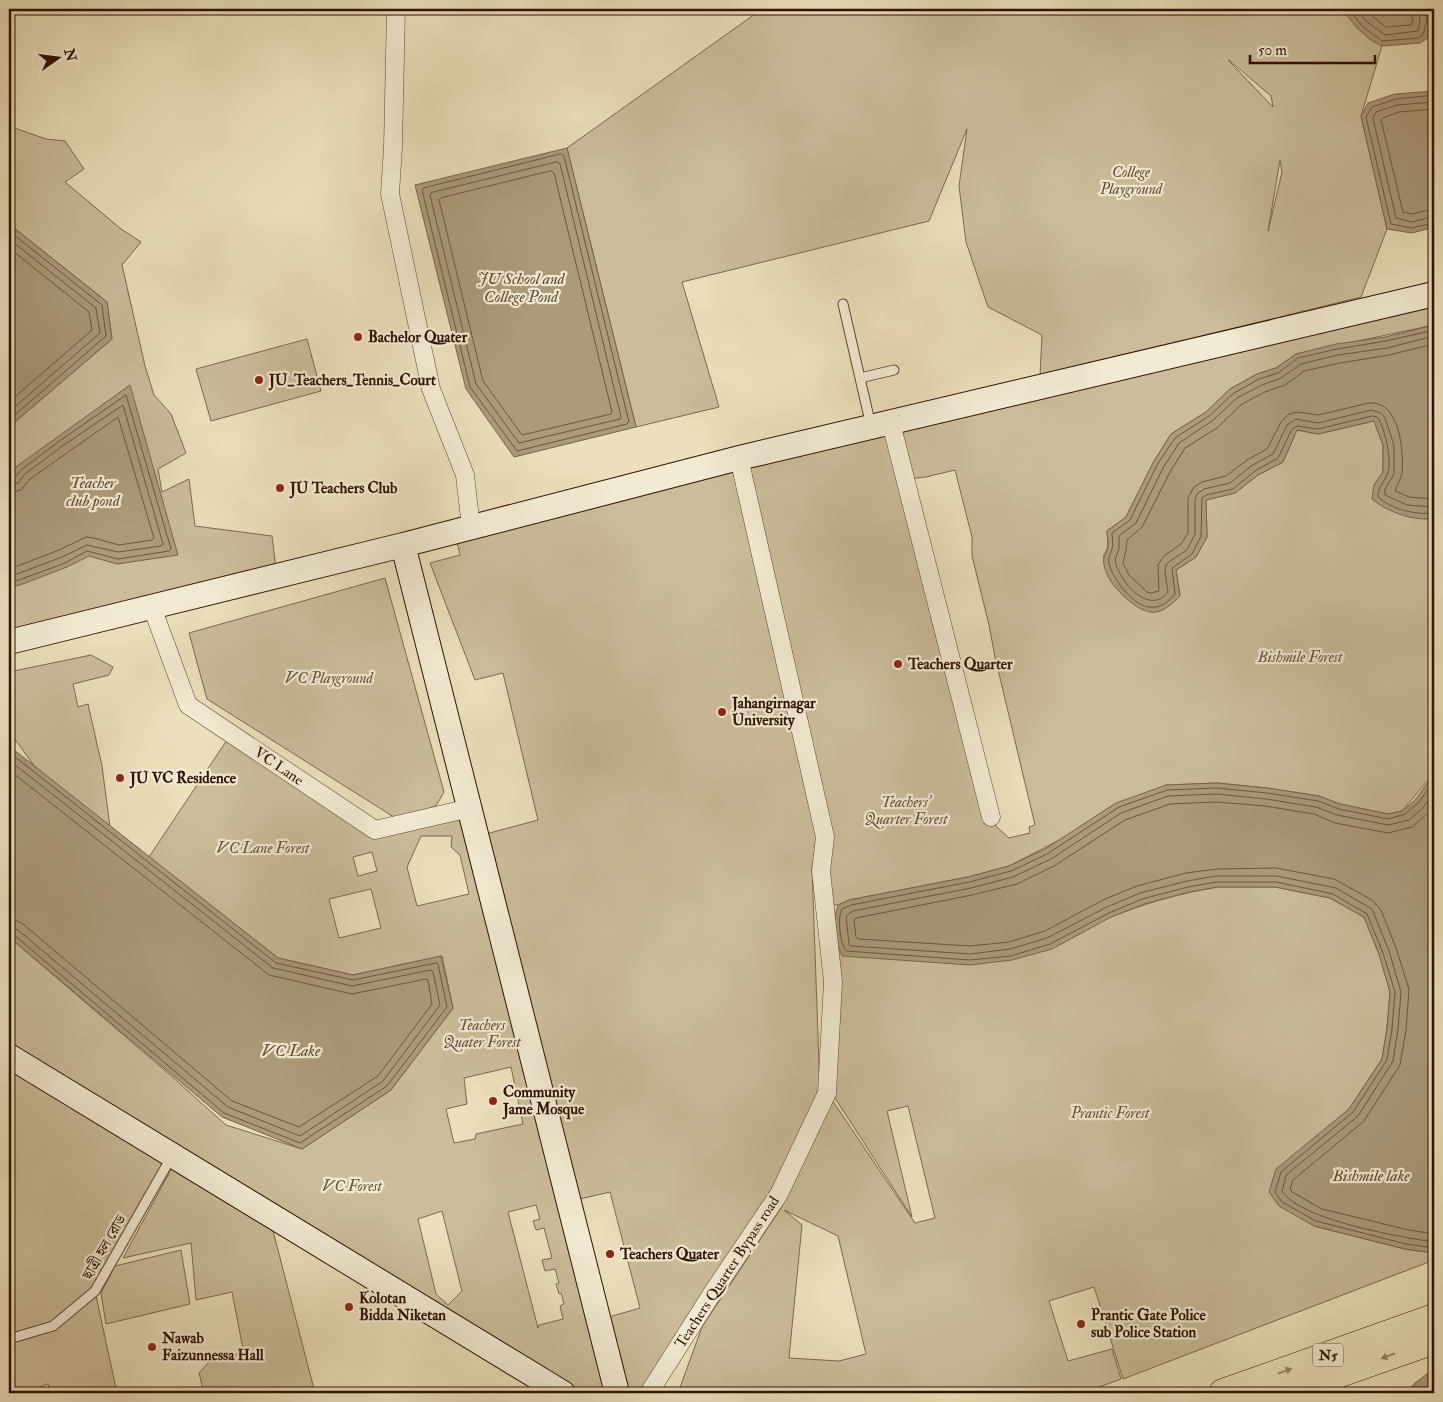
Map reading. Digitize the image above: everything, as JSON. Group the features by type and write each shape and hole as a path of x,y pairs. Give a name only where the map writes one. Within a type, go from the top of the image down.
{"highway":[{"name":"N5","path":"1223,1393 1434,1318"},
{"name":"N5","path":"1283,1393 1434,1340"}],"street":[{"path":"396,9 390,194 431,389 465,475 471,527"},
{"path":"9,642 403,545 739,458 1434,294"},
{"path":"881,425 991,818"},
{"name":"Teachers Quarter Bypass road","path":"649,1393 713,1292 779,1194 827,1093 833,982 821,871 824,837 810,767 739,458"},
{"path":"403,545 617,1393"},
{"name":"VC Lane","path":"152,607 188,705 375,830 470,808"},
{"path":"9,1056 563,1393"}],"lane":[{"path":"843,304 860,378 881,425"},
{"path":"860,378 894,370"},
{"name":"ছাত্রী হল রোড","path":"9,1339 53,1326 95,1291 172,1156"}],"green space":[{"name":"College Playground","path":"762,9 1346,9 1382,46 1361,116 1387,229 1361,297 1040,376 1042,335 988,307 966,242 959,186 967,129 929,221 682,282 719,407 636,427 567,148","holes":["1229,61 1271,96 1273,107","1280,160 1282,172 1268,231"]},
{"path":"9,126 46,139 65,141 84,169 65,182 121,229 141,242 122,265 145,366 154,395 171,414 186,453 158,469 162,492 189,479 195,526 272,536 276,569 9,642 9,427 112,339 107,302 9,224"},
{"name":"Bishmile Forest","path":"1434,294 1434,325 1296,354 1276,368 1257,374 1230,389 1206,412 1171,434 1153,463 1126,517 1107,531 1108,547 1103,557 1180,596 1176,570 1196,557 1207,537 1206,500 1235,493 1258,475 1283,462 1297,430 1318,434 1374,421 1383,445 1383,472 1374,485 1429,519 1434,518 1434,773 1402,811 1388,814 1340,804 1319,796 1267,788 1217,783 1166,785 1009,866 968,877 849,900 838,905 825,904 825,837 741,459 889,426 987,818 1009,838 1030,833 1029,827 1035,825 972,556 972,537 955,470 910,479 891,423"},
{"name":"JU_Teachers_Tennis_Court","path":"307,339 321,391 211,421 196,369"},
{"path":"734,463 822,819 812,868 820,1091 770,1192 646,1393 621,1393 602,1319 640,1308 610,1192 580,1199 482,835 538,820 503,673 475,680 430,563 460,555 456,537"},
{"name":"VC Playground","path":"385,578 444,792 436,806 397,819 207,699 189,633"},
{"path":"91,655 113,667 109,675 73,684 78,707 88,704 102,766 113,850 66,810 9,731 9,672"},
{"path":"231,734 375,830 463,810 605,1393 583,1393 481,1334 9,1048 9,937 226,1125 302,1149 391,1090 453,1008 442,956 353,975 278,958 149,857","holes":["421,836 452,836 451,847 460,855 469,894 417,906 407,867","372,852 377,871 358,876 353,857","371,889 381,928 339,938 329,899","511,1067 523,1124 476,1134 475,1139 454,1143 446,1109 467,1104 464,1078","536,1205 540,1219 533,1221 536,1230 544,1228 552,1258 542,1260 545,1271 555,1269 559,1283 556,1284 564,1304 560,1306 563,1319 539,1325 538,1328 508,1212","442,1211 462,1291 448,1305 436,1294 418,1219"]},
{"name":"Prantic Forest","path":"1218,887 1275,887 1330,898 1364,917 1379,954 1390,992 1382,1059 1349,1109 1324,1131 1314,1226 1405,1249 1434,1253 1434,1260 1123,1379 1094,1287 1049,1301 1068,1361 1112,1349 1121,1379 1083,1393 678,1393 702,1327 781,1208 830,1097 915,1223 935,1218 908,1106 887,1111 912,1217 835,1098 838,947 1111,917 1164,899","holes":["784,1210 838,1236 866,1354 839,1361 789,1358 802,1225"]},
{"path":"9,1056 172,1156 95,1291 117,1393 50,1393 48,1384 24,1393 9,1393 9,1342 53,1326 9,1339"},
{"path":"173,1166 271,1223 315,1393 204,1393 199,1373 210,1361 237,1354 243,1349 232,1292 196,1300 191,1243 123,1258"},
{"path":"181,1250 190,1304 106,1324 101,1293 115,1266"}],"water":[{"path":"1342,9 1428,9 1432,20 1428,38 1420,43 1382,46 1358,29"},
{"path":"1434,91 1434,227 1412,233 1387,229 1361,116 1368,103 1395,94"},
{"name":"JU School and College Pond","path":"567,148 636,427 514,457 466,389 415,185"},
{"path":"9,224 107,302 112,339 9,427"},
{"path":"1434,325 1434,518 1418,519 1402,515 1378,504 1372,499 1374,485 1383,472 1383,445 1374,421 1318,434 1297,430 1283,462 1258,475 1235,493 1206,500 1207,537 1196,557 1176,570 1180,596 1173,603 1159,611 1147,611 1133,604 1116,588 1104,565 1108,545 1107,531 1126,517 1153,463 1171,434 1206,412 1230,389 1257,374 1276,368 1296,354 1336,344 1385,337"},
{"name":"Teacher club pond","path":"130,385 178,555 117,564 89,556 67,567 20,585 9,587 9,476 17,466"},
{"name":"VC Lake","path":"9,746 278,958 353,975 441,956 453,1008 391,1090 302,1149 222,1117 9,937"},
{"name":"Bishmile lake","path":"1434,774 1434,1253 1405,1249 1314,1226 1279,1206 1269,1192 1276,1169 1349,1109 1382,1059 1390,992 1379,954 1364,917 1330,898 1275,887 1218,887 1189,892 1144,904 1111,917 1052,949 1012,960 970,965 842,956 838,944 835,917 838,905 849,900 968,877 1009,866 1045,849 1116,803 1166,785 1217,783 1267,788 1319,796 1340,804 1388,814 1402,811 1415,800"},
{"path":"1434,1369 1434,1393 1407,1393 1415,1383"}],"place":[{"name":"Bachelor Quater","path":"358,337"},
{"name":"JU_Teachers_Tennis_Court","path":"259,380"},
{"name":"JU Teachers Club","path":"280,488"},
{"name":"Teachers Quarter","path":"898,664"},
{"name":"Jahangirnagar University","path":"722,712"},
{"name":"JU VC Residence","path":"120,778"},
{"name":"Community Jame Mosque","path":"493,1101"},
{"name":"Teachers Quater","path":"610,1254"},
{"name":"Kolotan Bidda Niketan","path":"349,1307"},
{"name":"Prantic Gate Police sub Police Station","path":"1081,1324"},
{"name":"Nawab Faizunnessa Hall","path":"152,1347"}],"park label":[{"name":"Teachers' Quarter Forest","path":"906,810"},
{"name":"VC Lane Forest","path":"263,848"},
{"name":"Teachers Quater Forest","path":"482,1034"},
{"name":"VC Forest","path":"352,1186"}]}
